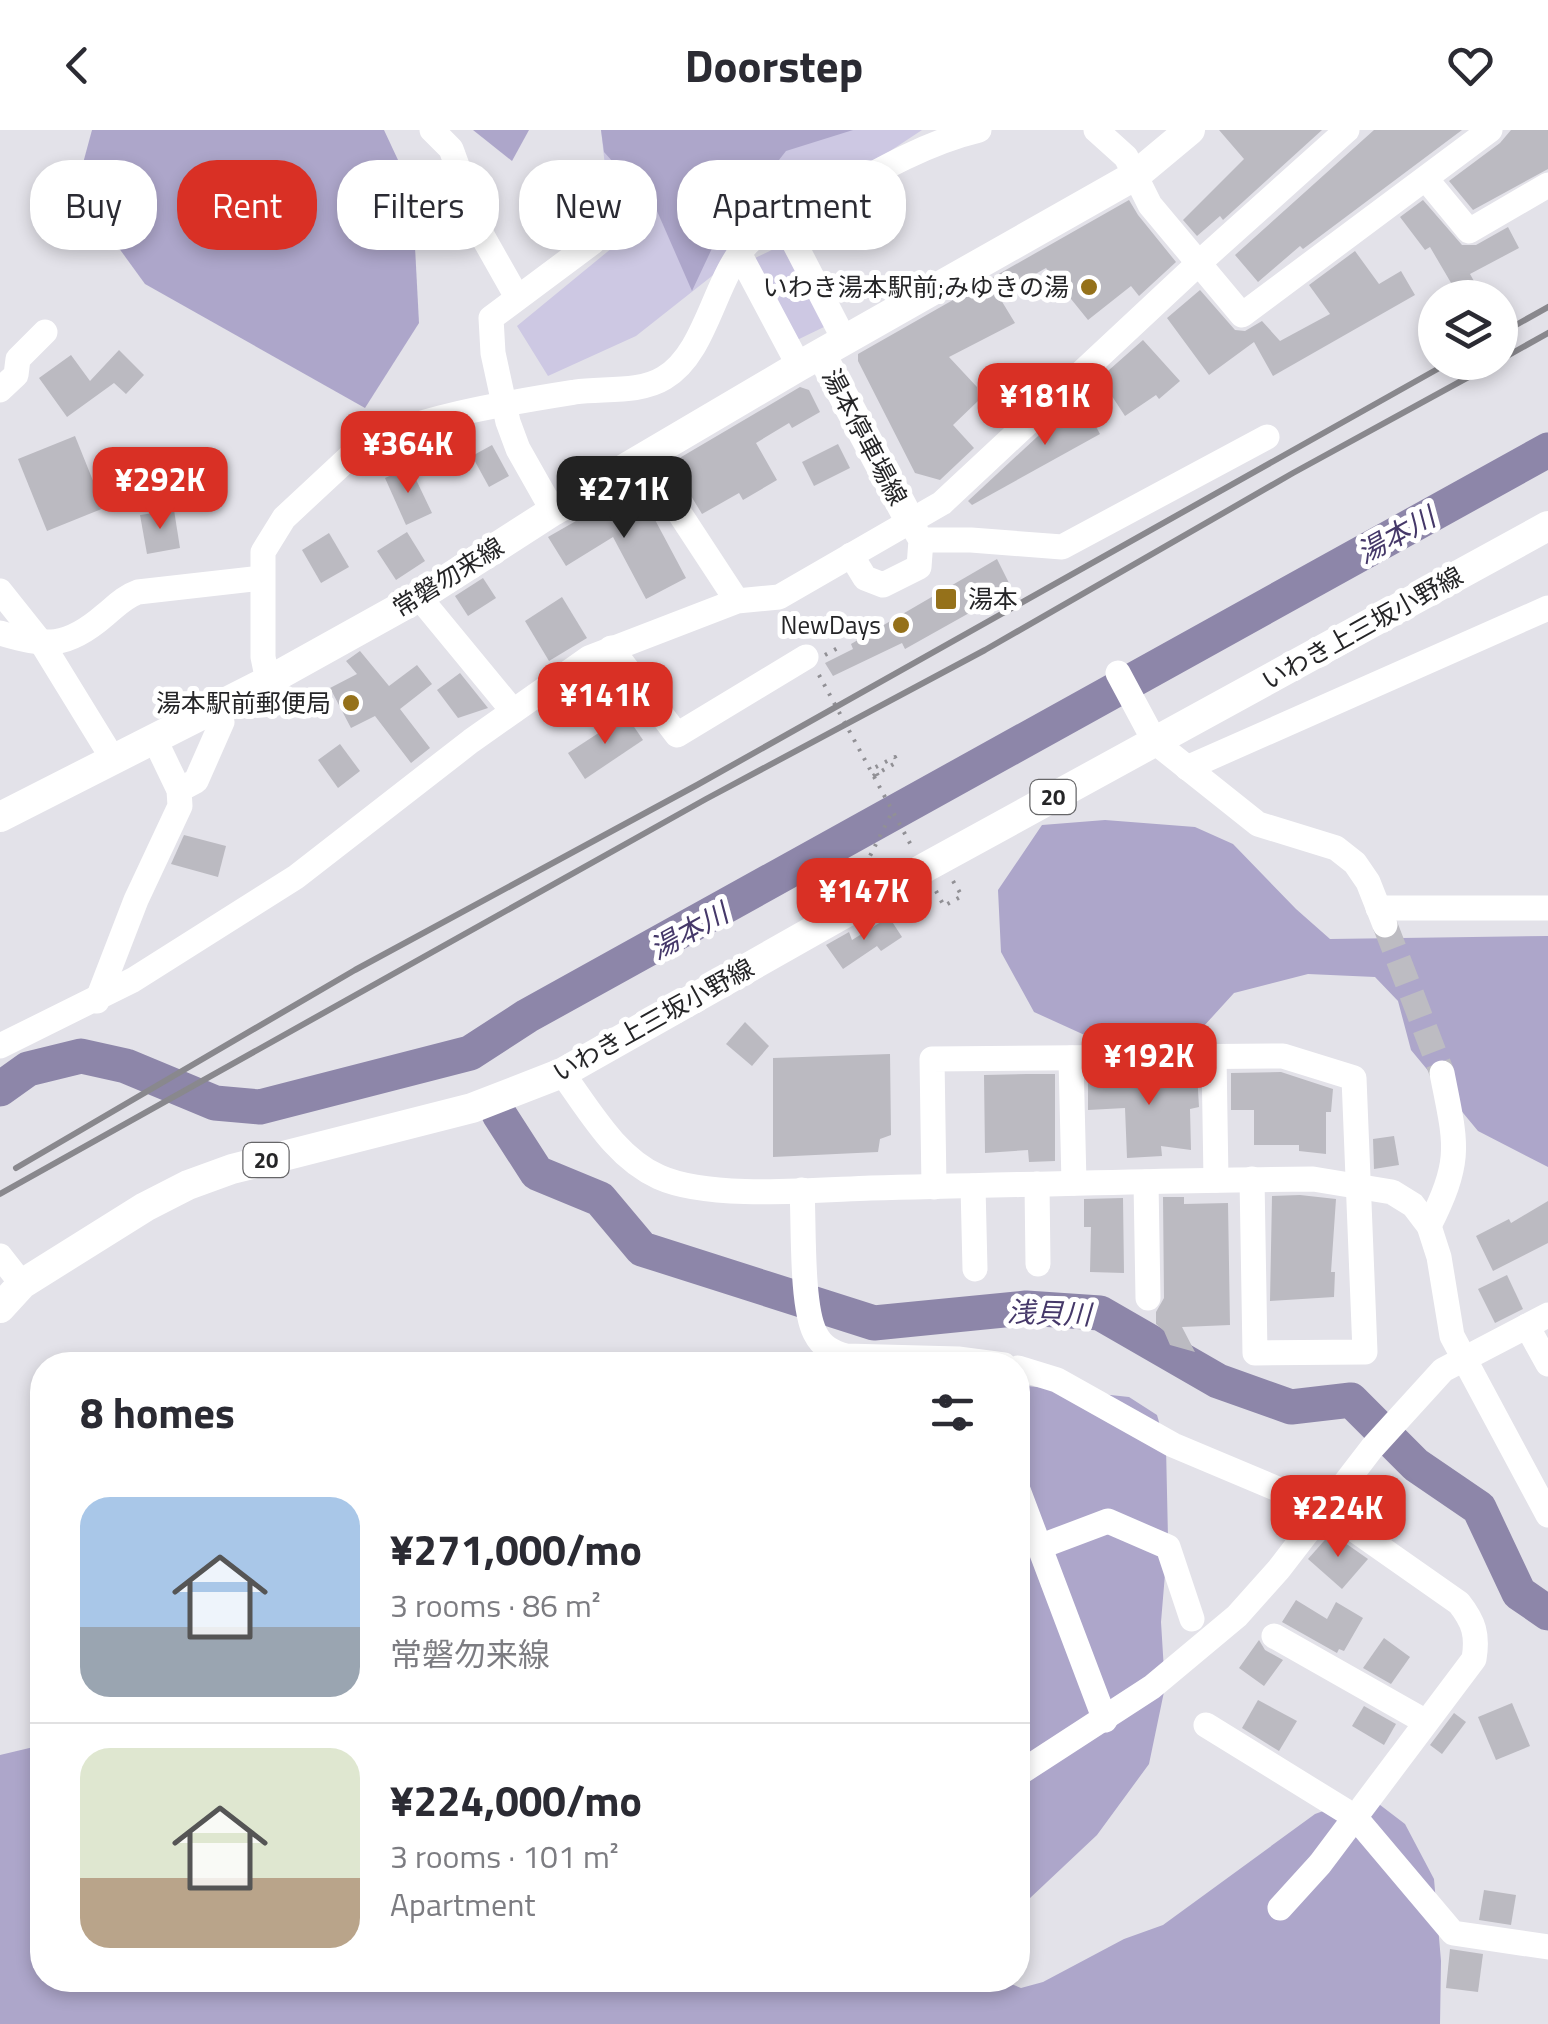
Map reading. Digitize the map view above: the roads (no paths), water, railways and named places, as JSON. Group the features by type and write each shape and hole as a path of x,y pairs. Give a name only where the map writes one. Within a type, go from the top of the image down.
{"main road":[{"name":"常磐勿来線","path":"0,817 268,681 419,597 553,512 1136,175 1190,130"},
{"name":"湯本停車場線","path":"822,354 915,530"},
{"name":"いわき上三坂小野線","path":"0,1308 22,1284 145,1207 188,1185 232,1169 472,1108 562,1073 1548,526"}],"street":[{"path":"432,130 451,149 484,237 517,298"},
{"path":"902,160 979,130"},
{"path":"1096,130 1126,157 1150,205 1176,241 1200,262 1242,316 1490,130"},
{"path":"0,1046 97,1000 296,877 561,675 611,648 737,600 780,598 851,556 915,530 1200,262 1347,130"},
{"path":"1426,179 1469,231 1548,185"},
{"path":"553,512 518,449 508,422 493,352 491,318 581,250"},
{"path":"268,681 263,658 263,552 284,518 315,488 369,443 410,427 576,392 652,384 666,377 690,350 743,250"},
{"path":"792,250 822,354"},
{"path":"740,255 822,354"},
{"path":"0,390 16,376 18,359 46,332"},
{"path":"915,530 971,540 1062,547 1267,437"},
{"path":"644,459 737,600"},
{"path":"971,540 1004,525"},
{"path":"851,556 865,578 884,584 919,567 915,530"},
{"path":"0,634 43,644 58,643 87,631 126,596 138,592 262,578"},
{"path":"0,591 43,644 113,759"},
{"path":"419,597 513,712"},
{"path":"1187,768 1548,608"},
{"path":"611,648 677,736 809,660"},
{"path":"1118,673 1155,742 1258,824 1336,848 1368,882 1381,917 1548,908"},
{"path":"178,790 196,781 222,722 214,706"},
{"path":"97,1000 136,900 180,806 178,790 154,738"},
{"path":"1214,1056 1216,1180"},
{"path":"934,1187 932,1059 1283,1056 1354,1078 1364,1352 1255,1353 1252,1179"},
{"path":"1071,1058 1074,1183"},
{"path":"562,1073 616,1146 636,1164 662,1179 728,1190 1313,1179 1392,1192 1413,1205 1430,1226 1440,1257 1452,1336 1548,1514"},
{"path":"1430,1226 1454,1165 1455,1140 1442,1073"},
{"path":"1146,1182 1148,1298"},
{"path":"1037,1184 1038,1264"},
{"path":"972,1186 975,1269"},
{"path":"802,1190 811,1319 821,1342 834,1352"},
{"path":"0,1256 22,1284"},
{"path":"1030,1767 1152,1687 1237,1616 1279,1569 1372,1448 1443,1370 1538,1320 1548,1364"},
{"path":"1030,1372 1057,1380 1173,1445 1325,1509 1458,1604 1471,1619 1476,1631 1474,1660 1320,1864 1280,1908"},
{"path":"1039,1547 1108,1520 1168,1547 1192,1618"},
{"path":"1030,1523 1105,1720"},
{"path":"1274,1636 1426,1722"},
{"path":"1206,1726 1355,1817 1452,1934 1548,1947"}],"waterway":[{"name":"湯本川","path":"0,1089 28,1069 81,1056 126,1066 215,1103 260,1107 470,1053 527,1016 1548,450"},
{"name":"浅貝川","path":"499,1114 537,1173 600,1199 642,1249 874,1323 1026,1308 1100,1313 1218,1381 1291,1407 1351,1400 1416,1465 1479,1508 1519,1593 1548,1613"}],"tunnel":[{"path":"1385,925 1442,1073"}],"railway":[{"path":"1518,324 1548,307"},
{"path":"1518,350 1548,333"},
{"path":"16,1168 355,970 697,785 1418,380"},
{"path":"0,1194 706,799 985,650 1463,380"}],"place":[{"name":"いわき湯本駅前;みゆきの湯","path":"1089,287"},
{"name":"湯本","path":"946,599"},
{"name":"NewDays","path":"901,625"},
{"name":"湯本駅前郵便局","path":"351,703"}]}
